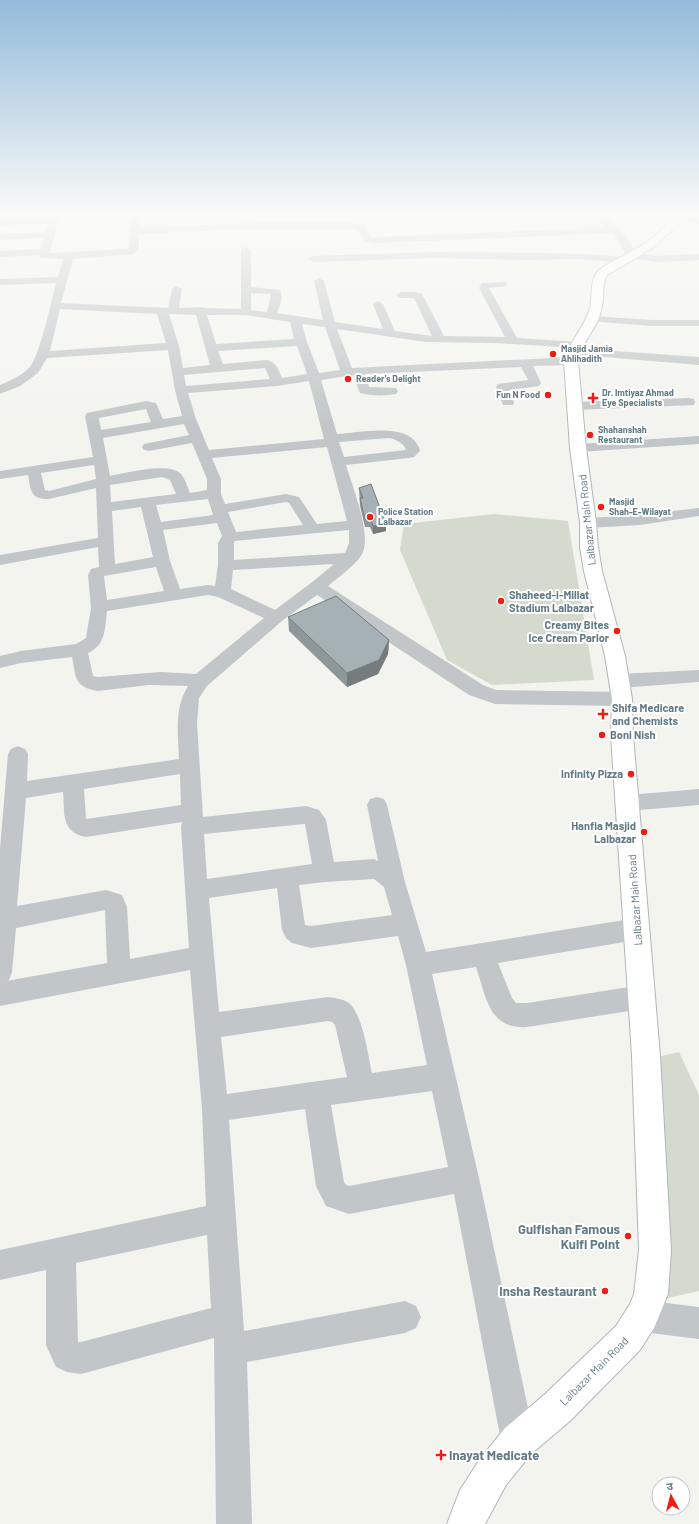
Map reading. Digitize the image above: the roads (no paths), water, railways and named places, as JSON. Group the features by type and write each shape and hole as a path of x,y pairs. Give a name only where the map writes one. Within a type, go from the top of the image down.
{"main road":[{"path":"574,352 592,319 596,307 598,284"},
{"name":"Lalbazar Main Road","path":"466,1524 474,1504 493,1472 518,1441 557,1408 628,1338 642,1316 651,1294 655,1250 646,1056 620,690 615,656 588,547 588,523 578,448 574,352"}],"street":[{"path":"0,390 16,383 34,370 44,355 55,306 62,284"},
{"path":"246,284 246,312"},
{"path":"321,284 330,325 353,372 364,390 392,391"},
{"path":"500,284 486,285 484,288 513,341"},
{"path":"177,289 168,311 181,390 189,419 214,479 214,494 220,514 230,537"},
{"path":"246,290 276,292 277,296 271,316"},
{"path":"401,295 418,296 440,340"},
{"path":"378,304 391,334"},
{"path":"55,306 168,311 200,310 246,312 440,340 513,341 574,352 699,361"},
{"path":"200,310 218,368"},
{"path":"234,1524 229,1334 215,1109 201,957 187,723 190,698 200,681 276,617 317,587 355,552 357,543 356,525 333,448 314,376 300,342 295,319"},
{"path":"592,319 657,323 699,323"},
{"path":"211,348 300,342"},
{"path":"44,355 173,346"},
{"path":"181,390 278,382 353,372 526,364 574,352"},
{"path":"178,372 267,364 270,366 278,382"},
{"path":"508,402 502,387 535,383 526,364"},
{"path":"576,406 689,402"},
{"path":"107,570 103,482 92,416 146,405 151,406 158,423"},
{"path":"95,435 158,423 189,419"},
{"path":"149,447 197,438"},
{"path":"578,448 699,440"},
{"path":"205,455 333,448"},
{"path":"0,476 100,460"},
{"path":"34,471 38,492 42,495 49,495 103,482 157,473 170,473 175,476 184,497"},
{"path":"105,506 214,494"},
{"path":"155,527 291,498 294,500 313,529"},
{"path":"147,501 155,527 162,561 173,594"},
{"path":"588,523 640,520 699,512"},
{"path":"222,592 226,566 226,543 227,539 230,537 356,525"},
{"path":"0,560 106,541"},
{"path":"226,566 350,558"},
{"path":"0,662 21,657 79,650 88,646 94,641 99,608 97,573 162,561"},
{"path":"317,587 476,690 495,697 620,690 699,676"},
{"path":"99,608 102,606 173,594 208,590 222,592 276,617"},
{"path":"79,650 85,679 91,683 98,684 158,677 200,681"},
{"path":"1,958 6,919 4,889 16,792 18,754"},
{"path":"16,792 72,782 189,765"},
{"path":"72,782 76,822 80,827 86,828 192,820 312,816 325,872"},
{"path":"628,803 699,797"},
{"path":"377,805 394,882 418,965 465,1178 518,1441"},
{"path":"197,890 325,872 374,868 383,872 394,882"},
{"path":"287,877 294,930 300,935 312,937 406,924"},
{"path":"6,919 106,900 114,902 116,907 119,973"},
{"path":"418,965 637,929"},
{"path":"483,954 502,1006 513,1016 642,997"},
{"path":"0,994 201,957"},
{"path":"208,1026 328,1008 340,1011 346,1019 363,1088"},
{"path":"215,1109 442,1076"},
{"path":"316,1095 330,1186 336,1196 349,1200 465,1178"},
{"path":"0,1265 221,1217"},
{"path":"61,1252 62,1346 67,1356 81,1358 229,1334 405,1317"},
{"path":"642,1316 698,1327"}],"place":[{"name":"Masjid Jamia Ahlihadith","path":"553,354"},
{"name":"Reader's Delight","path":"348,379"},
{"name":"Fun N Food","path":"548,395"},
{"name":"Dr. Imtiyaz Ahmad Eye Specialists","path":"593,398"},
{"name":"Shahanshah Restaurant","path":"590,435"},
{"name":"Masjid Shah-E-Wilayat","path":"601,507"},
{"name":"Police Station Lalbazar","path":"370,517"},
{"name":"Shaheed-i-Millat Stadium Lalbazar","path":"501,601"},
{"name":"Creamy Bites Ice Cream Parlor","path":"617,631"},
{"name":"Shifa Medicare and Chemists","path":"603,714"},
{"name":"Boni Nish","path":"602,735"},
{"name":"Infinity Pizza","path":"631,774"},
{"name":"Hanfia Masjid Lalbazar","path":"644,832"},
{"name":"Gulfishan Famous Kulfi Point","path":"628,1236"},
{"name":"Insha Restaurant","path":"605,1291"},
{"name":"Inayat Medicate","path":"441,1455"}]}
